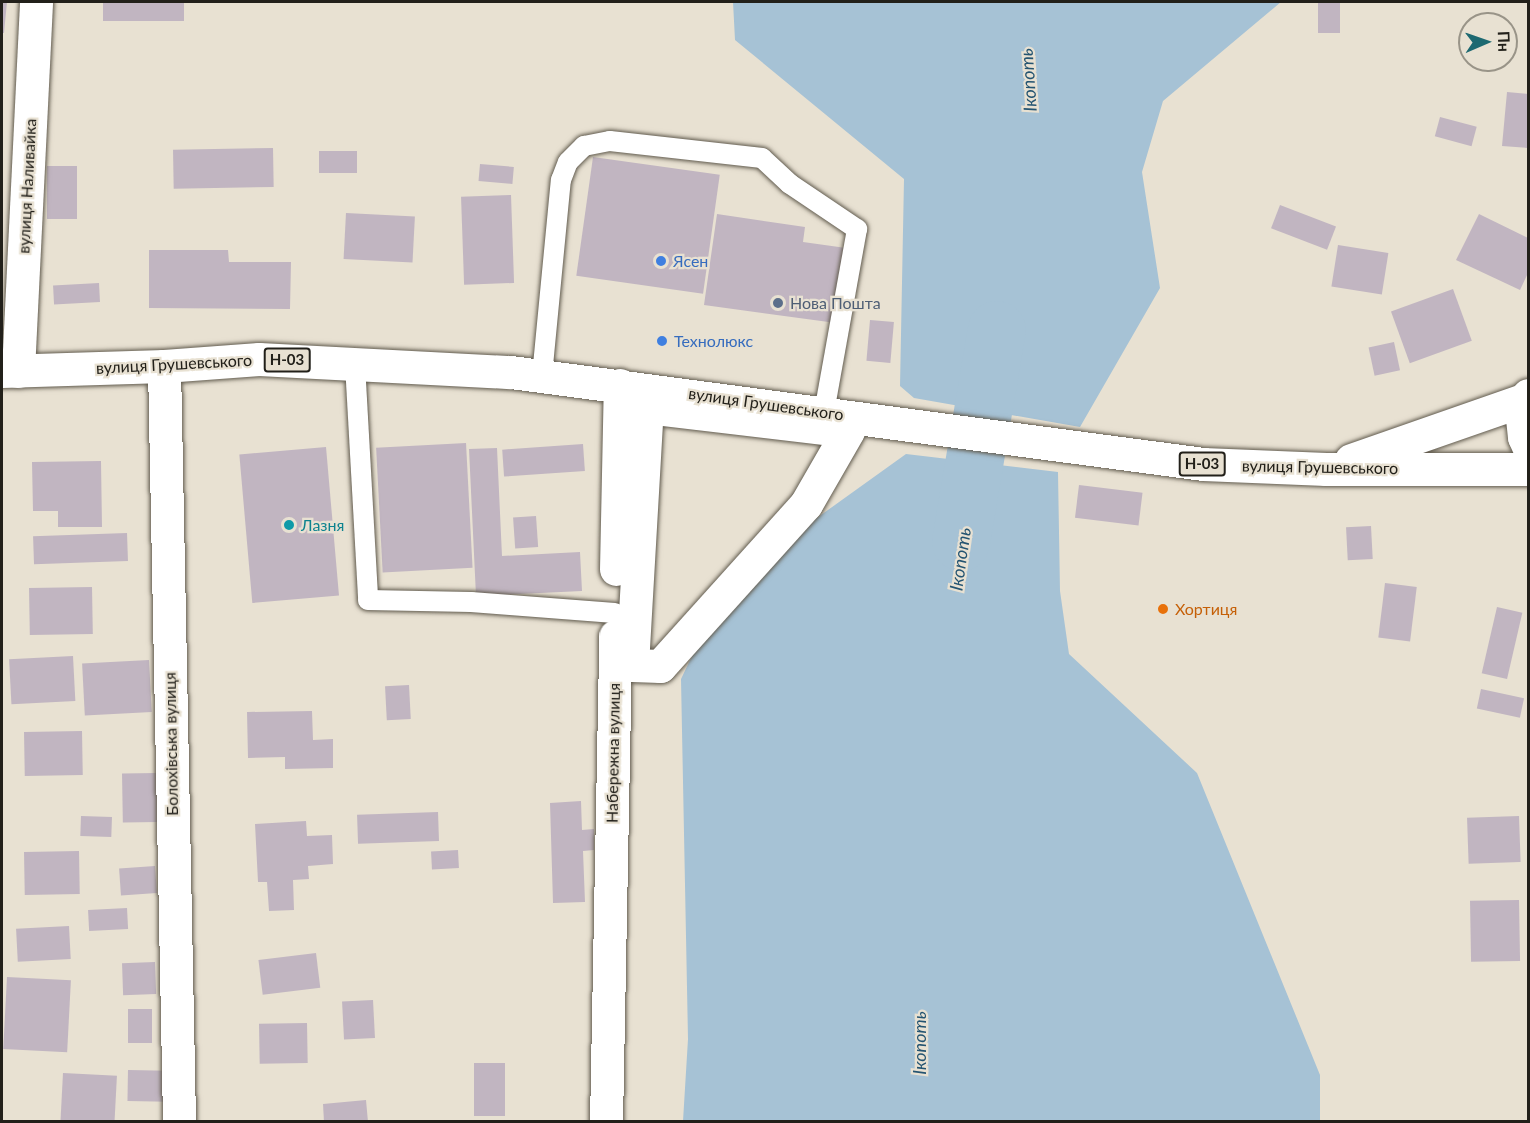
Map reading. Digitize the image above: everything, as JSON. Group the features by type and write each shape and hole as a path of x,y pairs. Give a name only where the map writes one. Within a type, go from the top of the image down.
{"street":[{"name":"вулиця Наливайка","path":"10,371 36,2"},
{"name":"вулиця Грушевського","path":"10,371 164,366 259,359 542,376 836,413 1203,464 1326,469 1528,469"},
{"name":"Болохівська вулиця","path":"164,366 179,1122"},
{"name":"Набережна вулиця","path":"606,1122 620,385"},
{"name":"Н-03","path":"1527,397 1522,418 1524,437 1528,446"},
{"name":"Н-03","path":"1326,469 1527,397"},
{"path":"647,407 848,431 806,504 660,666 632,665 647,407"}],"lane":[{"path":"542,376 561,180 568,162 584,146 609,141 762,158 790,184 857,229 836,413"},
{"path":"355,364 368,600 471,602 615,613"}],"water":[{"path":"733,2 1281,2 1163,101 1142,172 1160,288 1080,427 914,398 900,386 904,179 735,40"},
{"path":"906,454 1058,472 1060,591 1069,654 1197,773 1320,1075 1320,1121 683,1121 688,1039 681,679 693,654 814,520"}],"building":[{"path":"2,2 7,2 4,33 2,33"},
{"path":"103,2 184,2 184,21 103,21"},
{"path":"1318,2 1340,2 1340,33 1318,33"},
{"path":"1507,92 1528,94 1528,148 1502,146"},
{"path":"1440,117 1477,127 1472,146 1435,136"},
{"path":"273,148 274,187 174,189 173,150"},
{"path":"319,151 357,151 357,173 319,173"},
{"path":"593,157 720,175 703,294 576,276"},
{"path":"480,164 514,167 512,184 479,181"},
{"path":"47,166 77,166 77,219 47,219"},
{"path":"511,195 514,283 464,285 461,197"},
{"path":"1280,205 1336,227 1327,250 1271,228"},
{"path":"346,213 415,217 412,263 344,259"},
{"path":"717,214 805,227 803,242 846,248 836,323 704,305"},
{"path":"1479,214 1528,238 1528,273 1520,290 1456,260"},
{"path":"1338,245 1388,253 1382,294 1331,286"},
{"path":"149,250 228,250 229,262 291,262 290,309 149,308"},
{"path":"99,283 100,302 54,304 53,285"},
{"path":"1453,289 1472,341 1410,363 1391,312"},
{"path":"870,320 894,322 890,363 866,361"},
{"path":"1394,342 1400,370 1375,376 1369,347"},
{"path":"466,443 473,568 383,573 376,448"},
{"path":"583,444 585,471 504,477 502,450"},
{"name":"Лазня","path":"326,447 339,595 252,603 239,455"},
{"path":"497,448 502,556 580,552 582,591 476,596 469,449"},
{"path":"101,461 102,527 58,527 58,511 33,511 32,462"},
{"path":"1079,485 1143,493 1139,526 1075,518"},
{"path":"536,516 538,547 515,549 513,518"},
{"path":"1371,526 1373,559 1348,560 1346,527"},
{"path":"127,533 128,561 34,564 33,536"},
{"path":"1385,583 1417,587 1410,641 1378,638"},
{"path":"92,587 93,634 30,635 29,588"},
{"path":"1497,607 1522,613 1507,679 1482,673"},
{"path":"73,656 75,701 11,704 9,659"},
{"path":"149,660 152,712 85,715 82,664"},
{"path":"409,685 411,719 387,720 385,686"},
{"path":"1481,689 1524,698 1520,718 1477,709"},
{"path":"312,711 313,740 333,739 333,768 285,769 285,757 248,758 247,712"},
{"path":"82,731 83,775 25,776 24,732"},
{"path":"157,773 158,822 123,823 122,774"},
{"path":"581,801 582,830 594,829 594,850 583,851 585,902 553,903 550,803"},
{"path":"438,812 439,841 358,844 357,815"},
{"path":"81,816 112,817 111,837 80,836"},
{"path":"1519,816 1521,862 1469,864 1467,818"},
{"path":"306,821 307,836 332,835 333,864 308,866 309,879 293,880 294,910 269,911 267,882 258,882 255,824"},
{"path":"458,850 459,868 432,869 431,851"},
{"path":"79,851 80,894 25,895 24,852"},
{"path":"155,866 157,893 121,895 119,869"},
{"path":"1519,900 1520,961 1471,962 1470,901"},
{"path":"127,908 128,929 89,931 88,910"},
{"path":"69,926 71,959 18,962 16,929"},
{"path":"316,953 320,988 263,995 258,960"},
{"path":"155,962 156,994 123,995 122,963"},
{"path":"7,977 71,980 67,1052 3,1049"},
{"path":"373,1000 375,1038 344,1040 342,1002"},
{"path":"128,1009 152,1009 152,1043 128,1043"},
{"path":"307,1023 308,1063 260,1064 259,1024"},
{"path":"474,1063 505,1063 505,1116 474,1116"},
{"path":"128,1070 168,1071 167,1102 127,1101"},
{"path":"63,1073 117,1076 115,1122 60,1122"},
{"path":"366,1100 368,1122 324,1122 323,1104"}],"waterway":[{"name":"Ікопоть","path":"961,542 997,330"}],"place":[{"name":"Ясен","path":"661,261"},
{"name":"Нова Пошта","path":"778,303"},
{"name":"Технолюкс","path":"662,341"},
{"name":"Лазня","path":"289,525"},
{"name":"Хортиця","path":"1163,609"}]}
